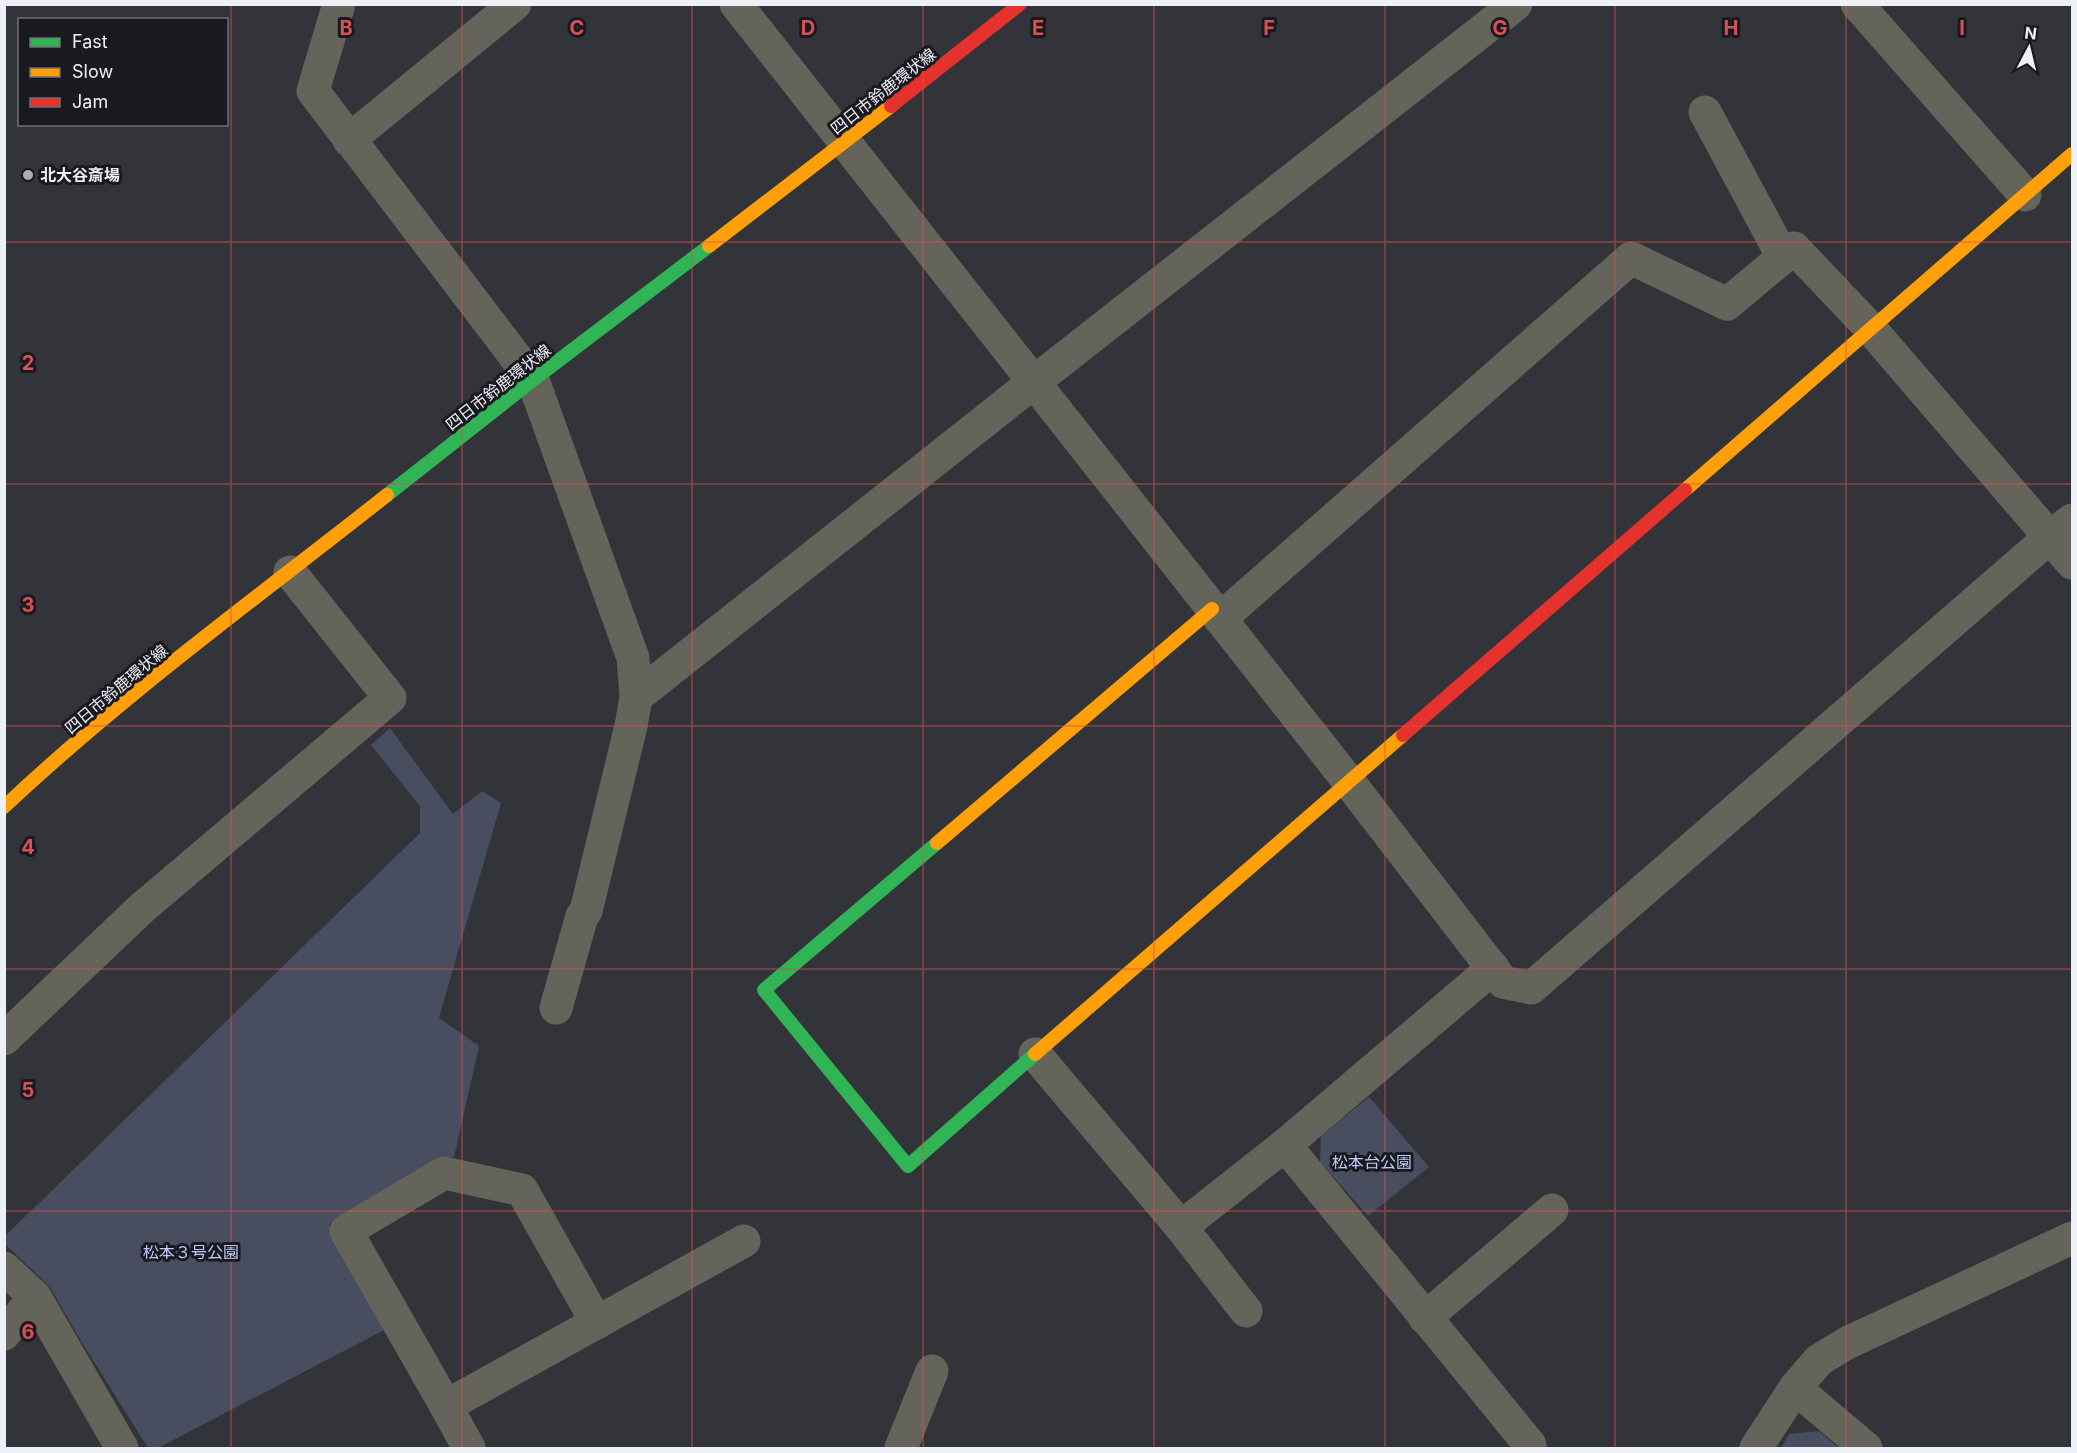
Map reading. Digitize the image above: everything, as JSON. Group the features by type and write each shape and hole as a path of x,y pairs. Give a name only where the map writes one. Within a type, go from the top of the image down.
{"street":[{"path":"339,4 313,91 533,380 633,658 636,697 631,726 586,911 582,916 556,1008"},
{"path":"349,140 516,4"},
{"path":"736,4 1349,782 1503,982 1531,988 2061,528"},
{"name":"四日市鈴鹿環状線","path":"4,807 38,775 228,617 290,572 533,380 845,143 1020,4"},
{"path":"636,697 1516,4"},
{"path":"1857,4 2025,195"},
{"path":"1706,112 1783,257"},
{"path":"2073,154 1870,328 908,1166 764,990 1216,614 1631,258 1727,304 1794,248 1870,328 2061,528 2073,563"},
{"path":"4,1039 142,908 390,698 290,572"},
{"path":"1181,1227 1285,1145 1493,968"},
{"path":"1035,1054 1181,1227 1246,1311"},
{"path":"1285,1145 1530,1445"},
{"path":"469,1449 346,1231 444,1173 522,1190 597,1323"},
{"path":"1425,1318 1552,1210"},
{"path":"1756,1449 1795,1388 1819,1360 1847,1343 2073,1238"},
{"path":"446,1406 744,1241"},
{"path":"4,1268 34,1298 122,1449"},
{"path":"4,1334 34,1298"},
{"path":"902,1449 932,1371"},
{"path":"1795,1388 1866,1449"}],"green space":[{"name":"松本３号公園","path":"390,728 453,814 482,791 501,803 439,1018 479,1046 454,1157 440,1158 329,1224 384,1330 158,1448 148,1448 50,1287 5,1244 4,1237 420,833 420,806 371,745"},
{"name":"松本台公園","path":"1369,1097 1429,1167 1368,1216 1320,1162 1321,1136"},
{"path":"1819,1431 1839,1448 1781,1448 1789,1434"}],"traffic: fast":[{"path":"387,495 709,246"},
{"path":"937,843 764,990 908,1166 1035,1054"}],"traffic: slow":[{"path":"709,246 891,106"},
{"path":"1685,490 2072,154"},
{"path":"4,807 96,725 387,495"},
{"path":"937,843 1212,609"},
{"path":"1035,1054 1403,735"}],"traffic: jam":[{"path":"891,106 1020,4"},
{"path":"1403,735 1685,490"}],"place":[{"name":"北大谷斎場","path":"28,175"}]}
